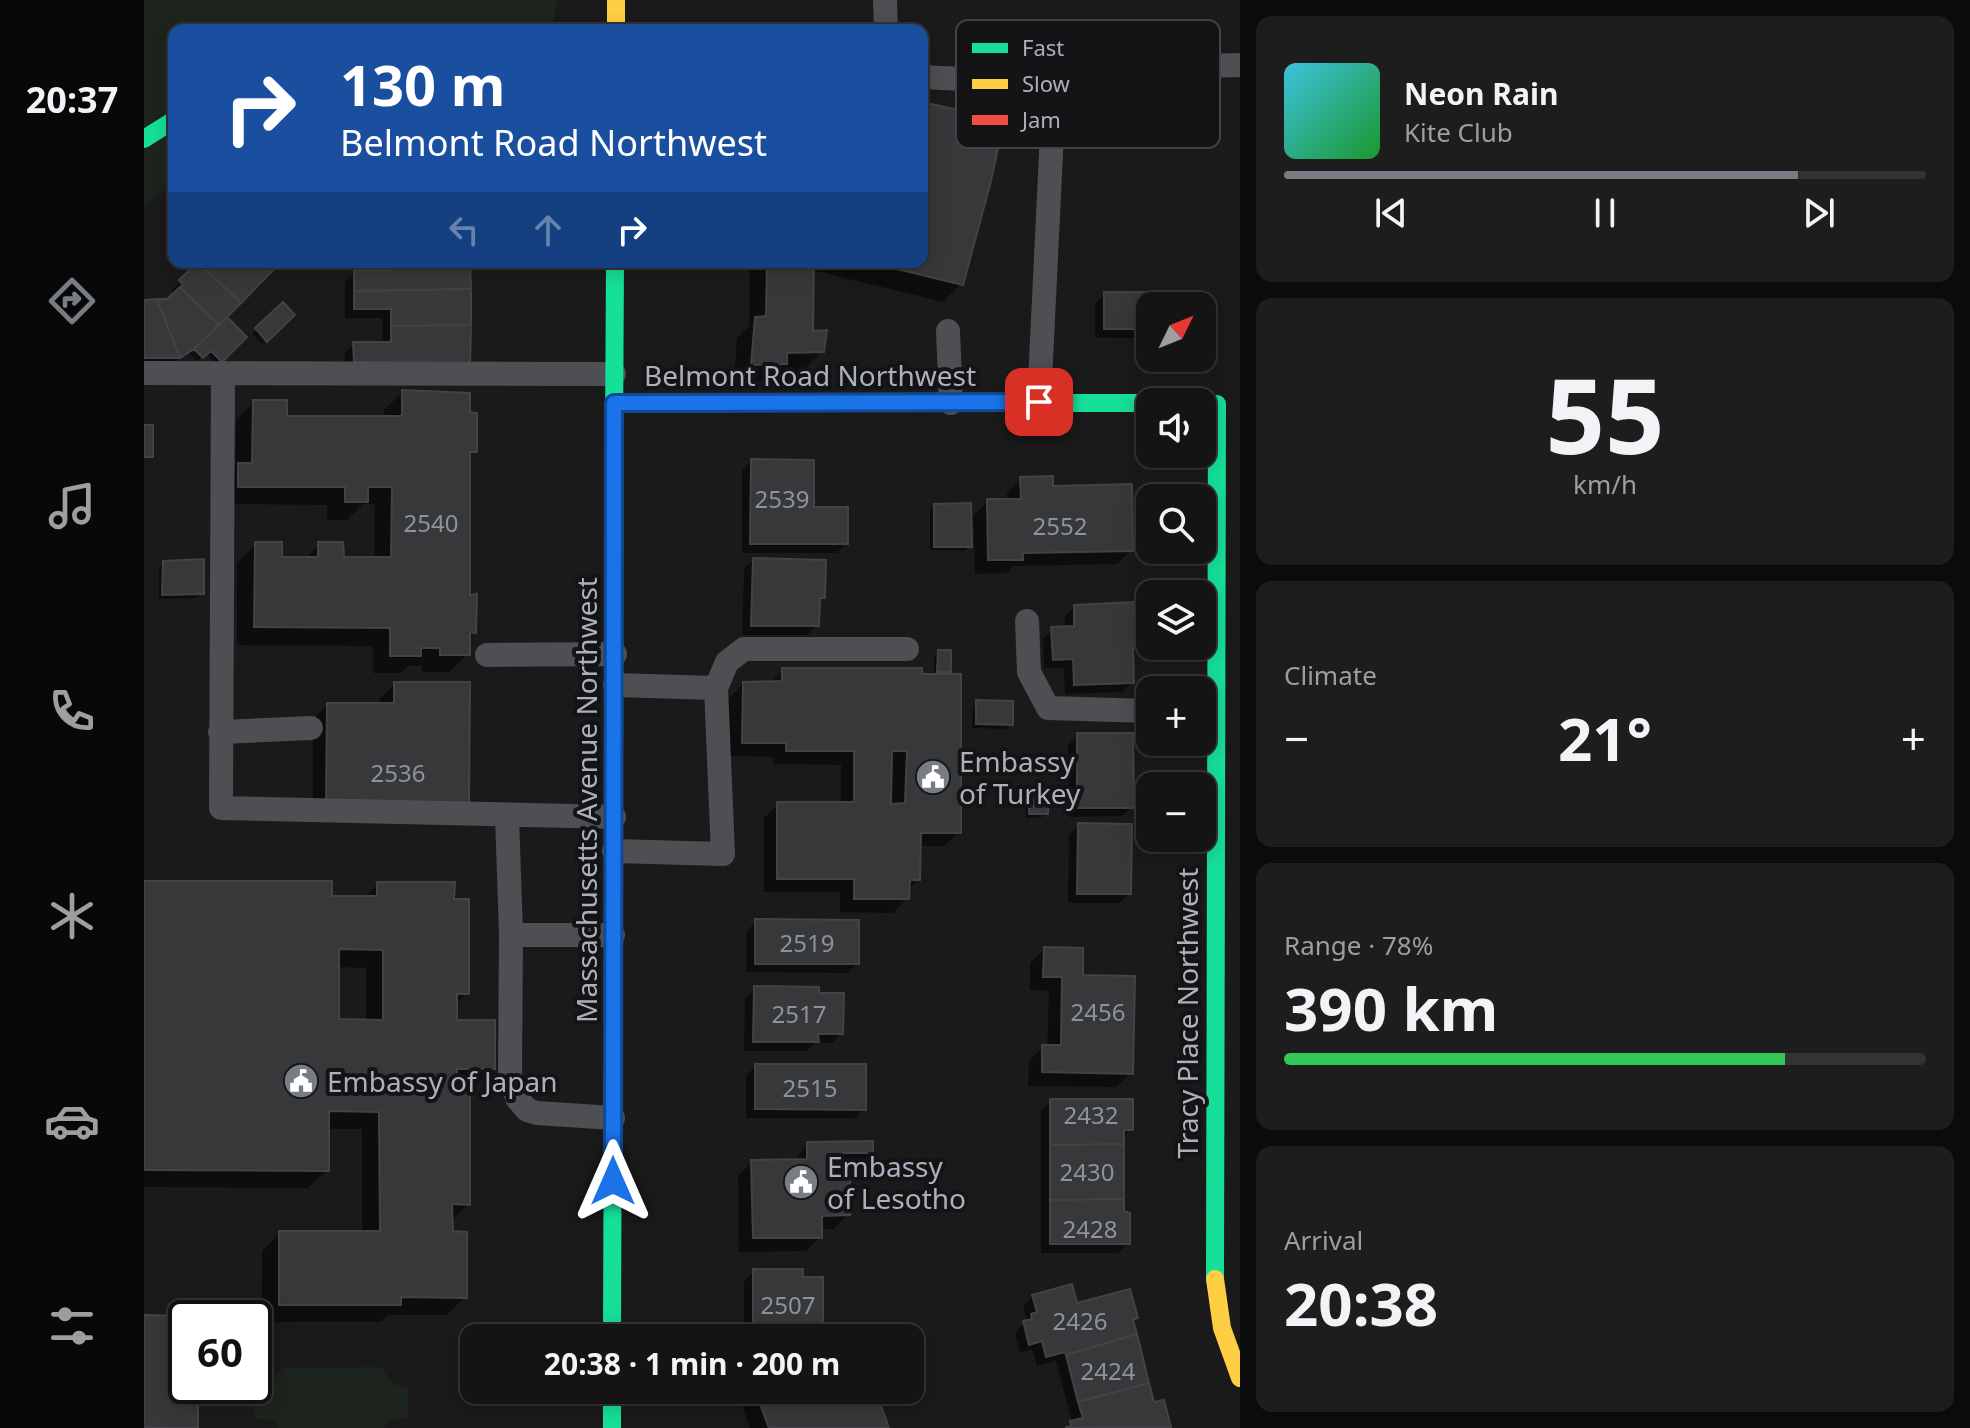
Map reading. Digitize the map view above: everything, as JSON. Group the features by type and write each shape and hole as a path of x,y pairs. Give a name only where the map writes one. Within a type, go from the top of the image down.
{"street":[{"path":"616,0 616,24"},
{"path":"144,139 168,124"},
{"name":"Massachusetts Avenue Northwest","path":"612,1324 615,268"},
{"name":"Belmont Road Northwest","path":"614,403 1136,403"},
{"name":"Tracy Place Northwest","path":"1210,676 1217,404"},
{"name":"Tracy Place Northwest","path":"1209,756 1215,1276 1220,1326 1240,1378"},
{"path":"612,1404 612,1428"}],"lane":[{"path":"885,0 886,24"},
{"path":"1220,66 1240,65"},
{"path":"928,77 956,79"},
{"path":"1039,402 1051,148"},
{"path":"948,331 951,403"},
{"path":"144,373 614,374"},
{"path":"223,373 221,808 614,817"},
{"path":"1027,621 1029,672 1048,708 1136,711"},
{"path":"614,851 723,854 716,688 727,662 744,649 907,649"},
{"path":"487,655 615,654"},
{"path":"615,685 716,688"},
{"path":"220,732 311,728"},
{"path":"507,815 511,935 510,1074 517,1098 527,1110 537,1113 613,1118"},
{"path":"511,935 613,935"}],"shaded area":[{"path":"144,0 557,0 554,24 168,24 168,188 144,206"},
{"path":"381,1367 392,1383 408,1389 408,1418 389,1421 384,1428 279,1428 274,1421 254,1418 254,1404 272,1404 272,1380 283,1368"}],"building":[{"path":"928,103 956,109 956,148 998,148 963,285 893,268 928,268"},
{"path":"192,268 204,268 241,303 219,325 180,287 183,285 179,280"},
{"path":"204,268 275,268 241,303"},
{"path":"470,268 471,289 354,291 354,270"},
{"path":"767,268 814,268 813,331 827,330 824,352 787,353 787,364 751,365 755,317 766,316"},
{"path":"180,287 219,325 180,358 157,299 167,299"},
{"path":"471,289 471,325 391,326 391,309 354,309 354,291"},
{"path":"1104,292 1136,292 1136,329 1104,329"},
{"path":"157,299 180,358 144,358 144,300"},
{"path":"283,302 295,315 267,342 255,328"},
{"path":"227,317 247,337 222,362 211,351 203,358 194,349"},
{"path":"471,325 470,365 354,363 353,342 391,342 391,326"},
{"path":"402,390 470,393 470,412 477,413 477,452 470,452 470,595 477,594 476,633 470,632 470,655 440,655 440,648 421,648 421,656 390,656 390,628 254,627 255,542 282,542 282,557 318,557 318,542 343,542 344,557 391,557 392,487 368,487 368,502 345,502 345,487 238,487 238,463 252,463 253,400 287,400 287,416 402,416"},
{"path":"144,425 153,425 153,457 144,457"},
{"path":"751,459 814,460 814,507 848,507 848,544 750,544"},
{"path":"1053,476 1053,486 1132,484 1133,551 1023,553 1023,560 988,560 987,499 1021,499 1020,477"},
{"path":"971,503 972,547 934,547 934,504"},
{"path":"753,558 826,560 825,598 820,598 819,626 751,626"},
{"path":"204,559 204,594 162,595 163,561"},
{"path":"1134,602 1134,683 1074,685 1073,659 1053,660 1051,627 1074,626 1074,605"},
{"path":"938,650 951,650 951,672 937,672"},
{"name":"Embassy of Turkey","path":"782,668 922,668 922,674 961,674 961,833 921,833 920,880 910,880 909,899 854,899 854,879 777,879 777,802 854,802 854,751 786,751 786,743 742,743 743,682 782,681","holes":["892,751 907,751 905,803 891,804"]},
{"path":"394,682 470,682 469,804 326,803 327,703 394,703"},
{"path":"976,700 1013,701 1013,725 976,724"},
{"path":"1077,733 1133,733 1134,808 1077,808"},
{"path":"1029,800 1039,800 1048,806 1048,814 1029,814"},
{"path":"1078,823 1132,824 1131,894 1077,894"},
{"name":"Embassy of Japan","path":"144,881 332,881 332,896 377,896 377,882 455,882 454,899 469,899 469,994 457,994 457,1020 495,1020 495,1069 457,1069 457,1093 470,1093 470,1205 452,1204 453,1231 467,1232 467,1298 401,1297 401,1305 279,1305 279,1231 380,1231 379,1112 329,1111 329,1171 144,1170","holes":["339,949 383,950 383,1020 339,1019"]},
{"path":"755,919 859,920 859,964 755,964"},
{"path":"1044,947 1083,948 1083,975 1135,976 1133,1074 1042,1072 1042,1045 1061,1045 1062,977 1043,977"},
{"path":"754,986 819,987 819,993 844,993 843,1034 818,1034 819,1042 753,1042"},
{"path":"755,1064 866,1064 866,1110 755,1109"},
{"path":"1050,1099 1133,1099 1133,1130 1124,1130 1124,1144 1050,1145"},
{"name":"Embassy of Lesotho","path":"873,1141 873,1153 841,1153 841,1164 850,1164 850,1215 822,1216 822,1238 753,1238 751,1160 807,1159 807,1142"},
{"path":"1124,1144 1124,1199 1050,1200 1050,1145"},
{"path":"1124,1199 1124,1211 1130,1213 1130,1244 1050,1244 1050,1200"},
{"path":"753,1269 803,1269 803,1277 823,1277 823,1324 753,1324"},
{"path":"1072,1284 1077,1303 1130,1289 1138,1318 1133,1320 1137,1334 1066,1355 1065,1352 1046,1357 1042,1341 1029,1345 1023,1321 1032,1319 1031,1314 1037,1312 1032,1295"},
{"path":"144,1315 168,1315 168,1404 198,1404 198,1428 144,1428"},
{"path":"1137,1334 1149,1383 1078,1402 1066,1355"},
{"path":"1149,1383 1154,1402 1164,1400 1171,1427 1065,1428 1071,1426 1070,1421 1083,1418 1078,1402"},
{"path":"760,1404 880,1404 889,1428 769,1428"}],"traffic: fast":[{"path":"144,139 168,124"},
{"path":"614,442 615,268"},
{"path":"614,403 1136,403"},
{"path":"1215,1279 1217,404"},
{"path":"612,1324 614,776"},
{"path":"612,1404 612,1428"}],"traffic: slow":[{"path":"616,0 616,24"},
{"path":"1215,1279 1222,1328 1240,1378"}],"traffic: jam":[{"path":"614,442 614,776"}],"place":[{"name":"Embassy of Turkey","path":"933,777"},
{"name":"Embassy of Japan","path":"301,1081"},
{"name":"Embassy of Lesotho","path":"801,1182"}],"route":[{"path":"613,1181 614,403 1039,402"}]}
